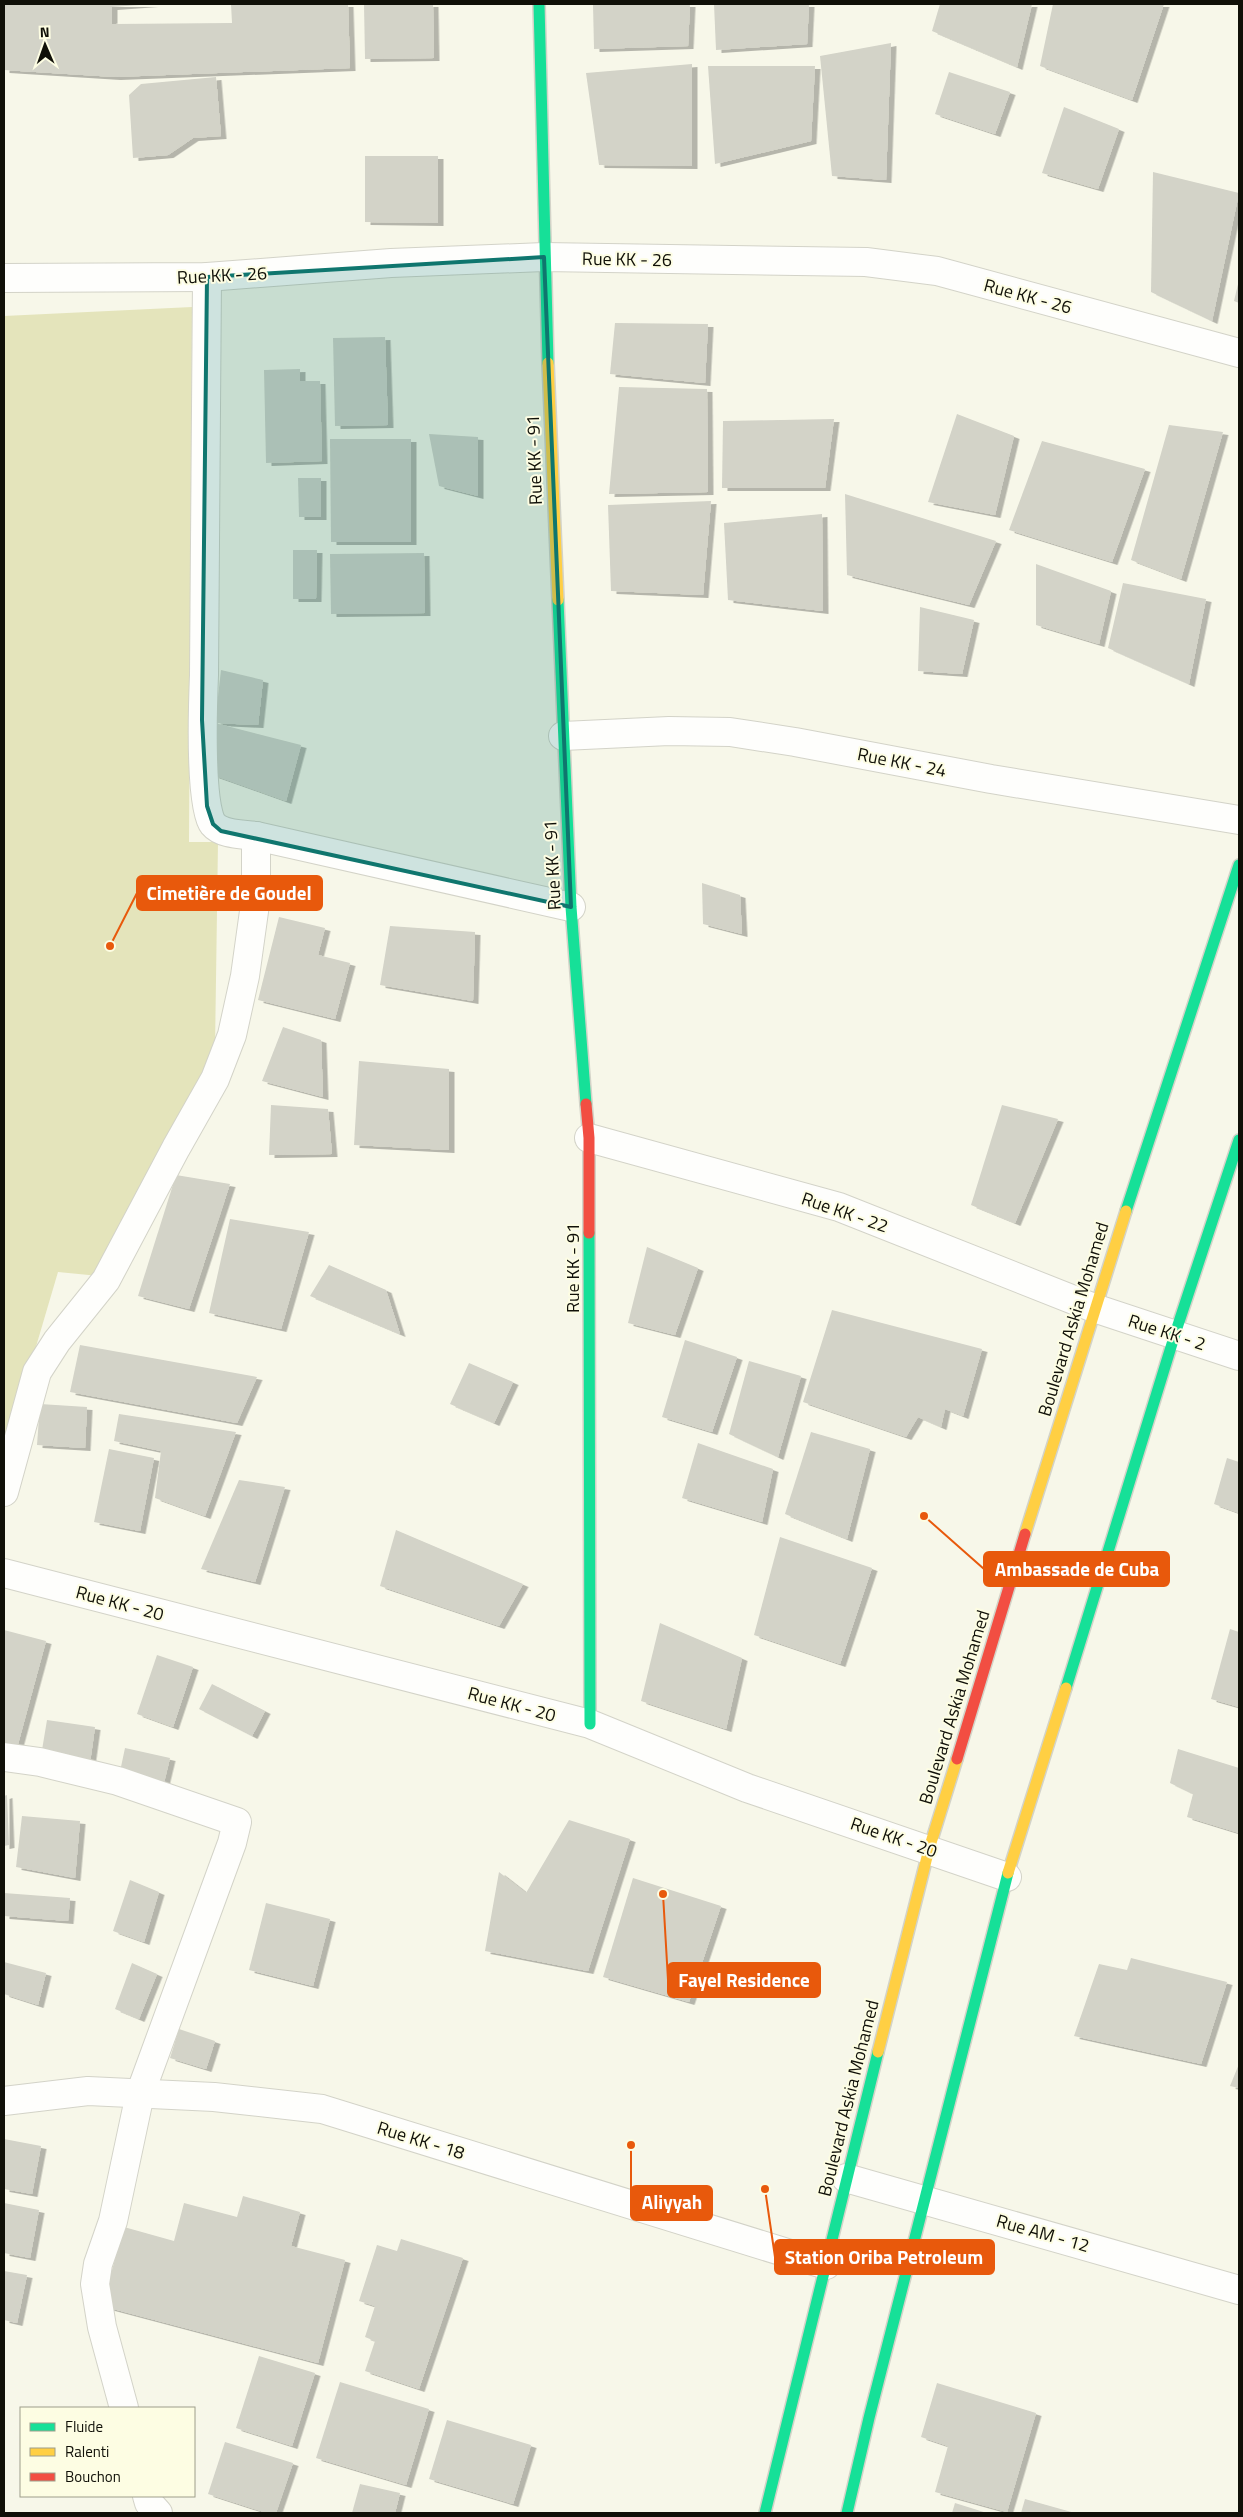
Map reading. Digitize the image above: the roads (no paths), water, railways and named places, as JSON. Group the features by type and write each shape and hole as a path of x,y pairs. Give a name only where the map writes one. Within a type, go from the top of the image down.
{"main road":[{"name":"Rue KK - 91","path":"540,4 544,257 562,736 571,907 589,1138 590,1724"},
{"name":"Boulevard Askia Mohamed","path":"765,2513 846,2178 930,1849 1094,1308 1239,865"},
{"path":"847,2513 924,2200 1007,1877 1175,1334 1239,1140"}],"street":[{"name":"Rue KK - 26","path":"4,278 207,277 392,263 544,257 866,262 937,271 1239,352"},
{"path":"207,277 202,720 206,800 209,818 220,831 256,836 571,907"},
{"name":"Rue KK - 24","path":"562,736 669,731 730,732 795,742 991,779 1239,820"},
{"path":"4,1492 37,1372 57,1341 106,1280 219,1070 232,1035 245,976 256,897 256,836"},
{"name":"Rue KK - 22","path":"589,1138 839,1207 1094,1308"},
{"name":"Rue KK - 2","path":"1094,1308 1239,1356"},
{"name":"Rue KK - 20","path":"4,1572 590,1724 747,1788 930,1849 1007,1877"},
{"path":"4,1757 40,1762 118,1780 237,1822 232,1844 140,2094 113,2221 98,2264 95,2284 102,2327 124,2407"},
{"name":"Rue KK - 18","path":"4,2101 88,2091 214,2097 322,2109 826,2265"},
{"name":"Rue AM - 12","path":"846,2178 1239,2290"},
{"path":"147,2497 148,2503 158,2513"}],"place":[{"name":"Cimetière de Goudel","path":"110,946"},
{"name":"Ambassade de Cuba","path":"924,1516"},
{"name":"Fayel Residence","path":"663,1894"},
{"name":"Aliyyah","path":"631,2145"},
{"name":"Station Oriba Petroleum","path":"765,2189"}]}
